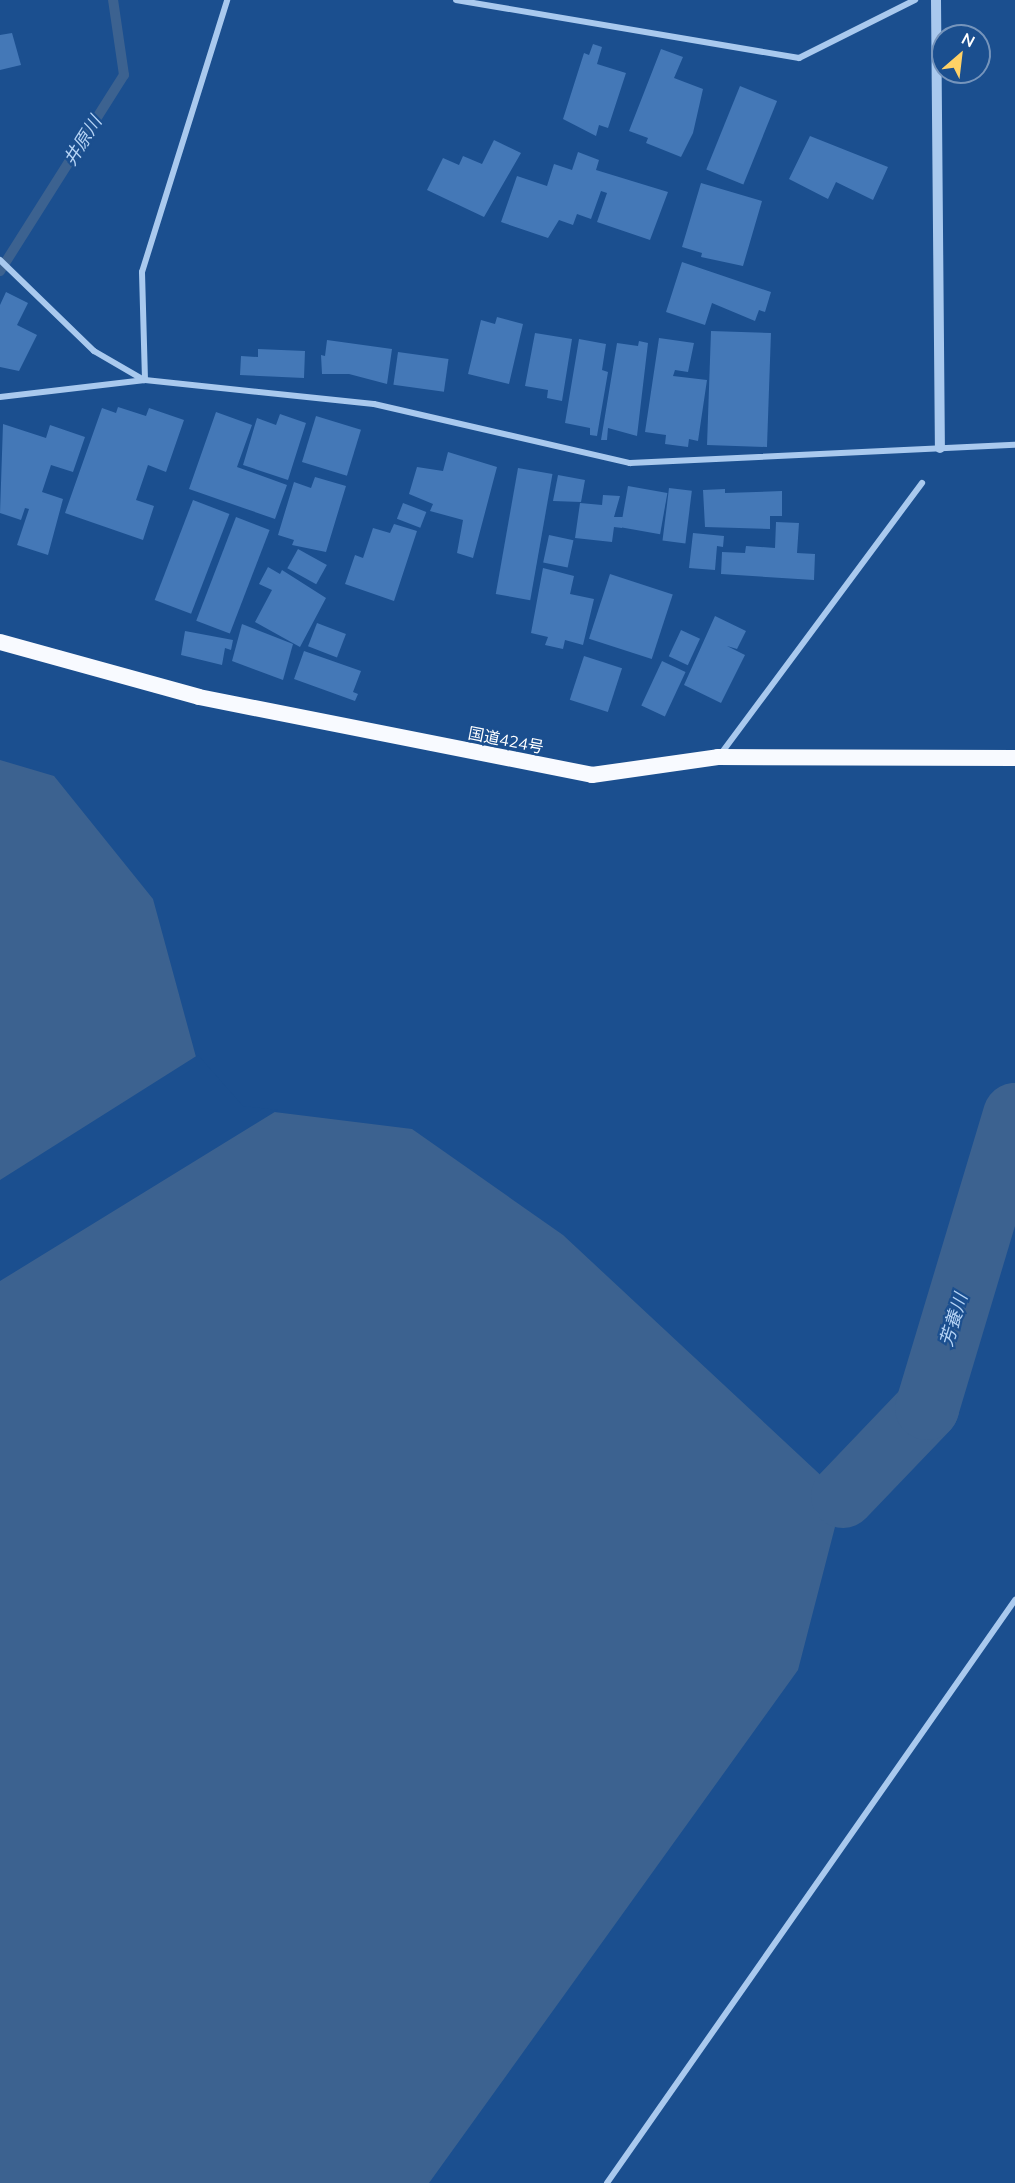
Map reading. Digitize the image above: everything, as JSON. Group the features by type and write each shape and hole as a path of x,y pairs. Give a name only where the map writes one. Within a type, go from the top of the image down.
{"highway":[{"name":"国道424号","path":"0,642 199,697 592,775 718,757 1015,758"}],"street":[{"path":"145,380 142,272 227,0"},
{"path":"456,0 799,58 915,0"},
{"path":"936,0 940,448"},
{"path":"0,260 94,351 145,380"},
{"path":"0,397 145,380 374,404 630,463 1015,445"},
{"path":"718,757 922,483"},
{"path":"607,2183 1015,1600"}],"water":[{"path":"0,760 54,776 153,899 196,1057 241,1108 412,1129 563,1235 843,1496 798,1670 429,2183 0,2183"}],"pier":[{"path":"198,1055 243,1106 278,1110 0,1281 0,1180"}],"building":[{"path":"12,33 21,65 0,70 0,35"},
{"path":"593,44 602,47 597,64 626,73 608,128 599,125 596,136 563,119 584,53 589,55"},
{"path":"661,49 683,57 674,78 703,89 693,133 681,157 646,143 648,138 629,131"},
{"path":"740,86 777,101 743,184 706,169"},
{"path":"810,136 888,167 873,200 836,182 828,199 789,179"},
{"path":"494,140 521,153 484,217 427,190 443,158 459,165 463,156 482,164"},
{"path":"578,152 599,160 596,170 668,192 650,240 597,222 607,193 601,191 591,219 577,214 573,225 559,220 548,238 501,222 517,176 547,186 554,164 572,170"},
{"path":"701,183 762,201 743,266 701,257 702,253 682,247"},
{"path":"682,262 771,292 765,312 759,310 755,321 712,303 705,325 666,312"},
{"path":"6,292 28,303 17,325 37,335 19,371 0,367 0,305"},
{"path":"497,317 523,324 509,384 468,374 481,320 495,324"},
{"path":"711,331 771,333 767,447 707,445"},
{"path":"535,333 572,339 562,401 547,398 548,390 525,386"},
{"path":"659,338 694,343 688,372 675,370 673,376 707,380 698,441 689,439 688,447 665,444 666,435 645,432"},
{"path":"579,339 606,344 602,370 608,372 597,436 590,435 590,428 565,423"},
{"path":"327,340 392,349 387,384 349,374 322,374 321,355 325,356"},
{"path":"639,341 648,343 637,436 608,428 607,440 601,440 617,343 638,346"},
{"path":"258,349 305,351 304,378 240,375 241,356 258,357"},
{"path":"398,352 449,359 444,392 393,385"},
{"path":"118,407 146,416 149,408 184,420 166,472 148,465 136,500 154,506 143,540 65,513 102,408 116,413"},
{"path":"216,412 252,425 237,467 287,485 275,519 189,489"},
{"path":"280,414 306,423 288,480 243,465 257,418 276,425"},
{"path":"316,416 361,430 347,476 302,462"},
{"path":"3,424 46,438 50,425 85,437 73,472 51,465 42,492 63,499 48,555 17,545 29,509 25,508 21,520 0,513"},
{"path":"448,452 497,467 473,558 457,553 463,520 430,511 433,504 409,494 417,467 443,471"},
{"path":"518,468 552,474 530,600 496,594"},
{"path":"558,475 585,480 581,502 553,501"},
{"path":"315,477 346,486 326,552 292,545 294,540 278,535 294,482 311,488"},
{"path":"628,486 667,493 660,534 621,527"},
{"path":"669,488 692,491 685,543 663,541"},
{"path":"725,489 725,493 782,491 782,516 770,516 770,529 705,527 703,490"},
{"path":"603,495 620,496 614,517 623,517 622,528 614,527 612,542 575,538 580,503 602,505"},
{"path":"193,500 229,514 191,614 155,600"},
{"path":"403,503 426,512 420,528 397,519"},
{"path":"236,517 270,530 230,634 196,621"},
{"path":"776,522 799,523 797,553 815,554 814,580 721,574 722,552 745,553 746,546 775,548"},
{"path":"394,524 417,531 394,601 345,584 355,555 363,558 373,528 390,533"},
{"path":"693,533 724,536 723,547 717,546 715,570 689,568"},
{"path":"549,535 573,540 568,568 543,562"},
{"path":"298,549 327,565 316,584 287,568"},
{"path":"268,567 280,574 282,570 326,598 300,647 255,622 272,590 259,584"},
{"path":"543,568 574,576 570,594 594,599 583,645 565,640 563,649 545,645 548,637 531,633"},
{"path":"610,574 673,594 652,659 589,639"},
{"path":"715,616 746,631 737,649 727,646 745,655 721,703 684,685"},
{"path":"317,623 346,634 337,657 308,646"},
{"path":"242,624 293,644 283,680 232,661"},
{"path":"681,630 700,639 688,665 669,656"},
{"path":"185,631 233,640 231,650 225,648 222,665 181,655"},
{"path":"304,651 361,671 353,692 358,694 355,701 294,679"},
{"path":"584,656 622,668 608,712 570,700"},
{"path":"662,661 686,672 665,716 641,705"}],"waterway":[{"name":"井原川","path":"0,271 124,75 113,0"},
{"name":"芳養川","path":"843,1496 927,1408 1015,1115"}]}
